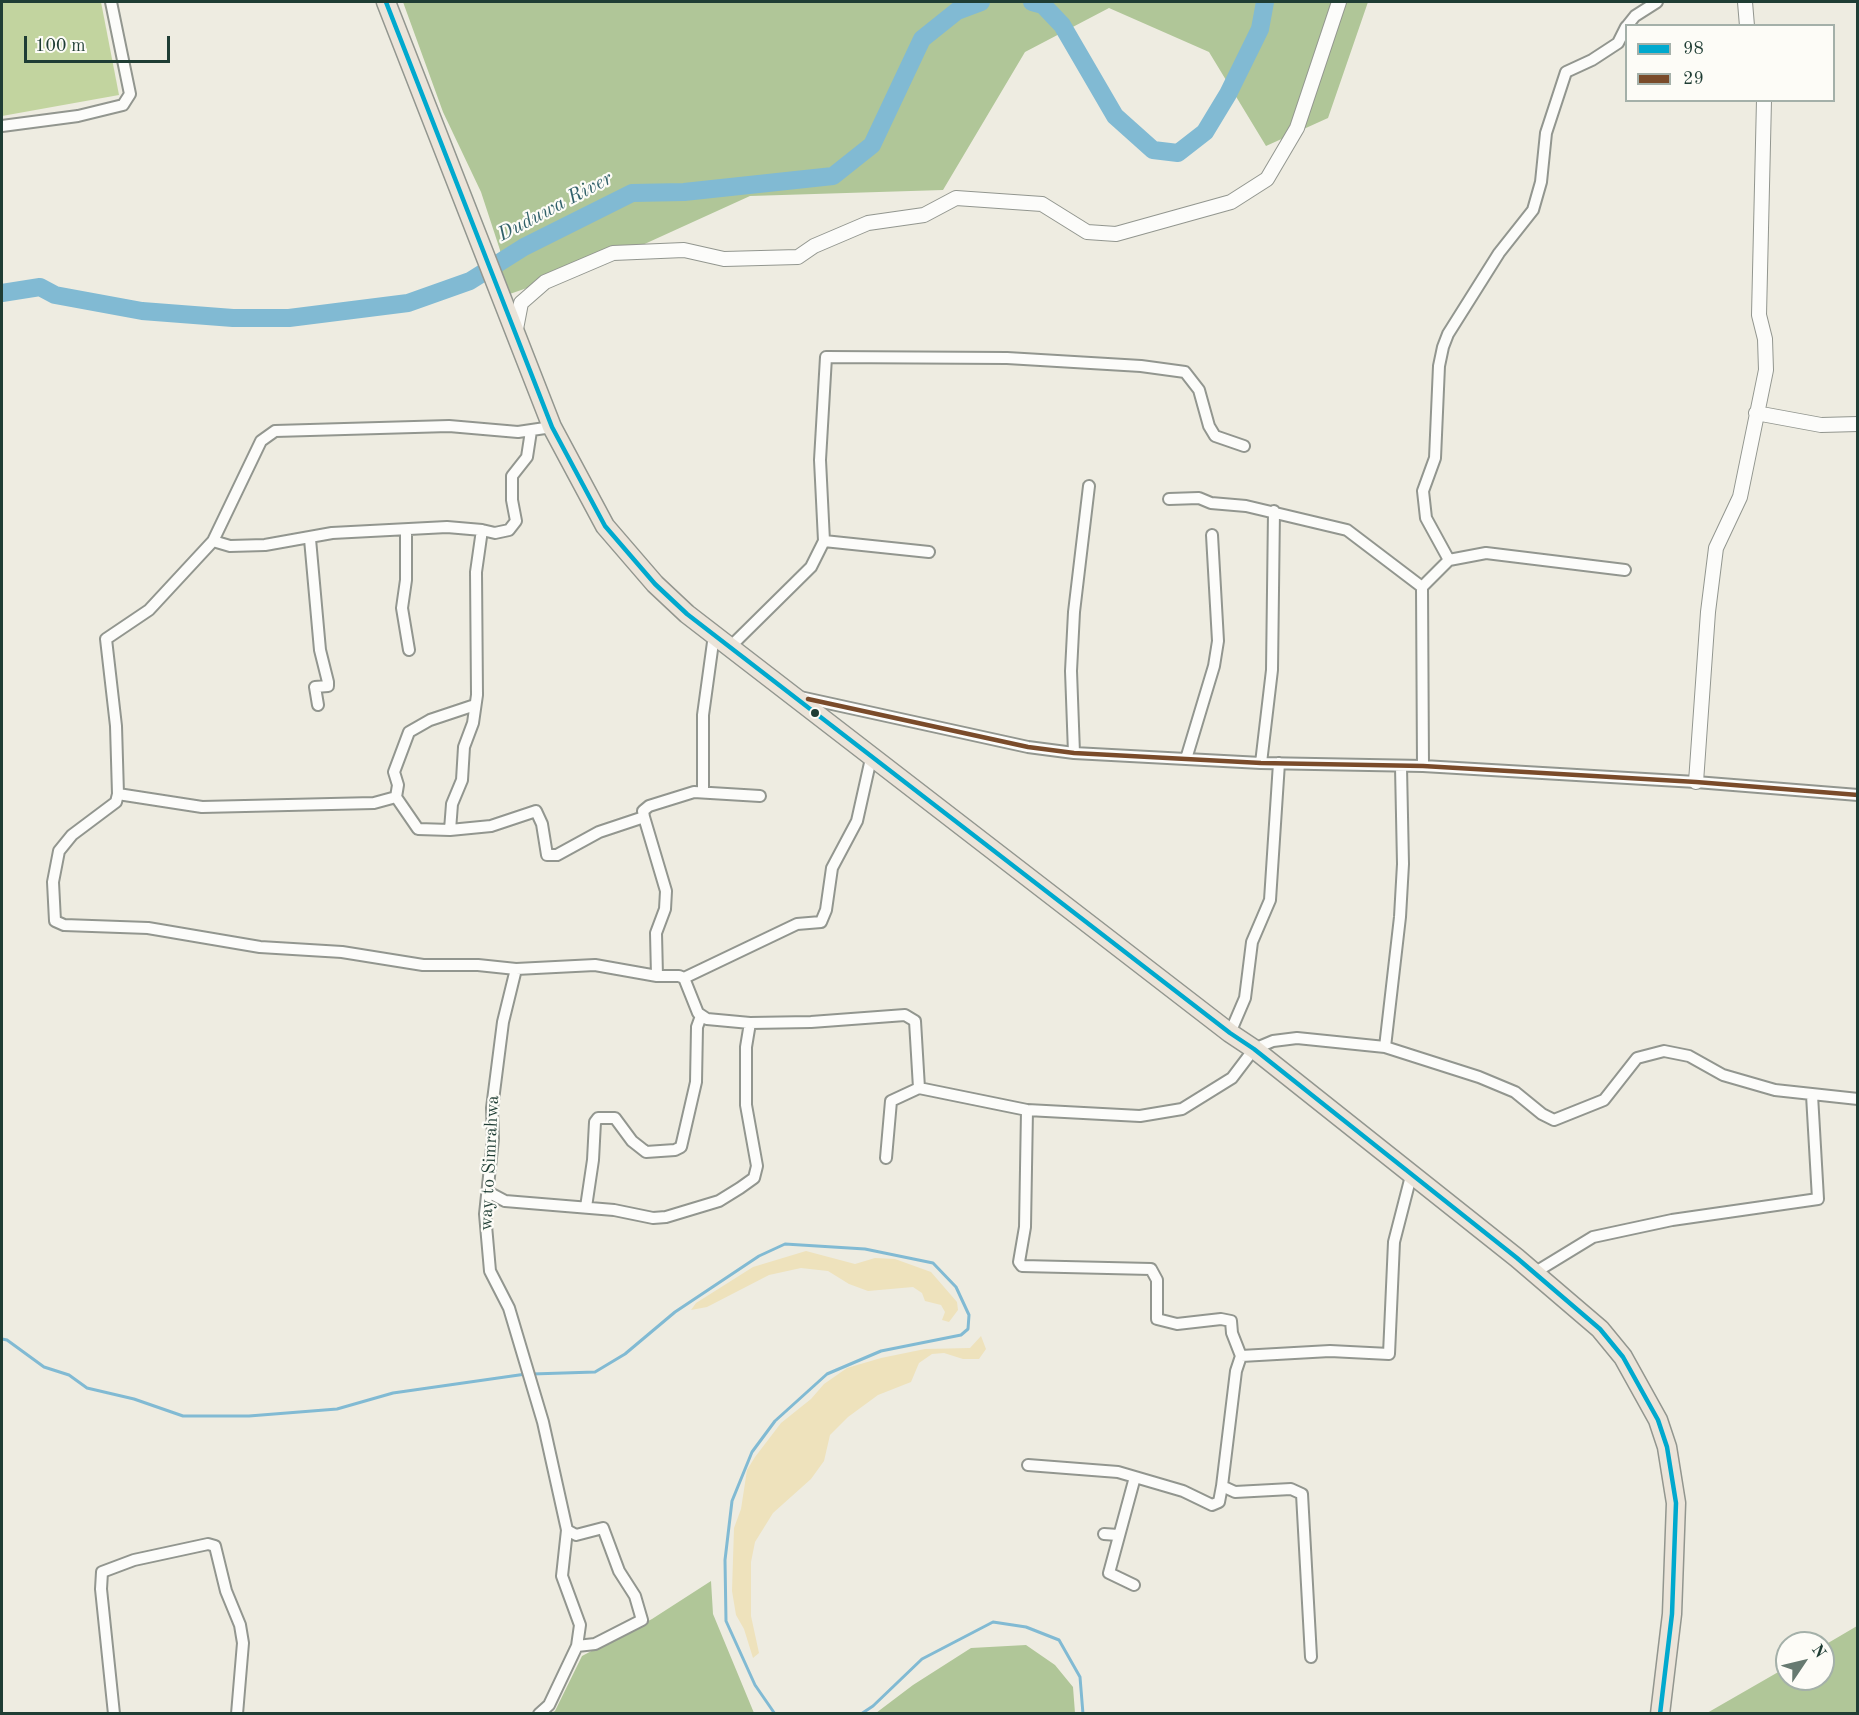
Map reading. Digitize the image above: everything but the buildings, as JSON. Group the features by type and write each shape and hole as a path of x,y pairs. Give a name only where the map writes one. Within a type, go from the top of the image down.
{"highway":[{"path":"386,2 505,299 552,427 605,526 655,584 714,635 872,754 1230,1034 1254,1049 1534,1273 1600,1329 1623,1357 1654,1412 1667,1447 1676,1503 1672,1614 1660,1713"}],"street":[{"path":"2,126 78,116 123,105 130,94 111,2"},
{"path":"516,329 521,303 545,282 613,253 684,250 724,259 798,257 814,246 868,222 924,215 956,198 1042,204 1087,232 1116,234 1231,202 1267,179 1297,128 1339,2"},
{"path":"1629,24 1635,16 1657,2"},
{"path":"1745,2 1747,24"},
{"path":"1449,560 1426,518 1423,491 1435,458 1439,366 1443,347 1448,334 1499,253 1533,210 1541,182 1546,133 1566,72 1592,60 1618,43 1625,30"},
{"path":"1696,782 1708,612 1716,548 1740,497 1755,413 1766,370 1765,339 1759,315 1764,102"},
{"path":"730,647 811,567 824,541 820,460 826,357 1007,358 1141,366 1185,372 1199,390 1209,426 1215,436 1244,446"},
{"path":"1755,413 1821,425 1857,424"},
{"path":"552,427 531,431 388,426 275,432 261,441 213,541 149,610 105,639 116,726 118,794 116,802 72,835 59,851 53,882 55,921 64,925 148,928 260,947 342,952 423,965 478,965 516,969 595,965 657,976 684,978 797,924 821,922 826,910 832,868 857,821 872,754"},
{"path":"213,541 230,546 265,545 310,539 332,533 447,527 495,533 508,530 516,521 512,500 512,476 527,457 531,431"},
{"path":"1074,753 1072,647 1089,486"},
{"path":"1169,499 1199,498 1211,503 1274,511 1347,530 1422,587"},
{"path":"1262,763 1272,670 1274,511"},
{"path":"406,530 406,580 402,608 410,650"},
{"path":"450,830 452,804 462,780 464,747 473,723 477,695 476,572 482,530"},
{"path":"1186,759 1214,666 1218,641 1212,535"},
{"path":"310,539 320,650 328,682 328,686 315,687 318,705"},
{"path":"824,541 930,552"},
{"path":"1423,766 1422,587 1449,560 1486,553 1625,570"},
{"path":"703,792 703,715 714,635"},
{"path":"795,696 1028,747 1074,753 1262,763 1423,766 1696,782 1857,795"},
{"path":"475,705 438,717 410,732 394,772 398,785 396,797 418,829 450,830 491,826 536,811 542,824 546,855 557,855 599,832 644,817"},
{"path":"1230,1034 1245,998 1252,942 1269,900 1279,763"},
{"path":"1385,1047 1401,906 1403,864 1401,767"},
{"path":"657,976 656,933 665,909 666,891 643,811 649,806 694,792 760,796"},
{"path":"118,794 202,807 374,803 396,797"},
{"name":"way to Simrahwa","path":"516,969 502,1022 498,1054 492,1108 493,1139 485,1236 490,1271 508,1308 543,1422 567,1530 562,1576 580,1625 577,1646"},
{"path":"684,978 701,1016 707,1019 750,1023 910,1016 915,1021 919,1088"},
{"path":"586,1207 593,1160 594,1122 598,1118 615,1118 632,1141 646,1152 675,1150 681,1147 696,1082 697,1027 701,1016"},
{"path":"488,1192 505,1200 586,1207 640,1216 666,1217 719,1201 754,1178 757,1166 746,1105 746,1047 750,1023"},
{"path":"886,1158 891,1101 919,1088 1027,1110 1140,1116 1182,1109 1232,1078 1254,1049 1273,1041 1297,1038 1385,1047 1479,1077 1515,1092 1542,1114 1554,1120 1580,1112 1604,1100 1637,1058 1664,1051 1689,1056 1723,1075 1775,1090 1857,1099"},
{"path":"1534,1273 1593,1237 1672,1220 1818,1199 1812,1095"},
{"path":"1027,1110 1025,1227 1019,1262 1022,1266 1151,1269 1157,1280 1157,1319 1177,1324 1230,1321 1241,1356 1236,1371 1219,1502 1212,1505 1183,1491 1135,1477 1080,1468 1028,1466"},
{"path":"1241,1356 1330,1351 1389,1354 1394,1242 1411,1176"},
{"path":"1134,1585 1109,1573 1135,1477"},
{"path":"1222,1486 1235,1492 1291,1489 1302,1494 1311,1657"},
{"path":"539,1713 549,1705 577,1646 595,1644 642,1620 635,1596 619,1571 603,1528 576,1535 567,1530"},
{"path":"1104,1534 1118,1535"},
{"path":"114,1713 101,1589 102,1572 134,1560 208,1544 215,1546 243,1643 237,1713"}],"green space":[{"path":"2,2 101,2 119,95 2,116"},
{"path":"403,2 1368,2 1328,118 1266,146 1209,52 1109,8 1025,52 943,190 750,196 616,257 504,296 500,250 481,192 443,112"},
{"path":"711,1581 713,1614 754,1713 549,1714 555,1711 582,1656 652,1619"},
{"path":"1857,1626 1857,1713 1707,1713 1775,1674 1775,1691 1835,1691 1835,1639"},
{"path":"1026,1645 1055,1665 1073,1687 1075,1713 876,1713 913,1685 971,1648"}],"sand":[{"path":"806,1251 855,1264 875,1258 895,1259 931,1272 957,1302 958,1310 949,1322 942,1320 945,1312 941,1305 925,1301 922,1293 913,1287 868,1291 849,1284 828,1271 801,1268 769,1275 707,1307 691,1310 696,1303 753,1267"},
{"path":"981,1336 986,1349 979,1359 963,1359 944,1353 932,1354 919,1363 911,1382 878,1395 848,1417 830,1435 824,1461 811,1479 773,1513 755,1542 751,1562 751,1616 759,1653 753,1658 744,1629 736,1615 732,1591 734,1528 741,1509 747,1470 755,1457 781,1423 811,1399 824,1384 847,1368 925,1349 970,1348"}],"waterway":[{"name":"Duduwa River","path":"2,293 40,287 55,295 142,311 233,318 289,318 408,303 470,281 524,247 632,193 684,192 833,176 872,145 922,39 957,11 981,2"},
{"name":"Duduwa River","path":"1032,2 1043,5 1062,25 1115,116 1153,150 1178,153 1205,132 1228,94 1260,29 1265,2"},
{"path":"532,1374 595,1372 625,1354 675,1312 759,1256 785,1244 865,1249 933,1263 956,1287 969,1315 968,1329 961,1335 881,1351 827,1374 775,1421 752,1452 732,1501 725,1560 726,1621 755,1685 775,1714"},
{"path":"2,1339 7,1340 44,1367 69,1375 87,1388 134,1399 183,1416 249,1416 337,1409 393,1393 526,1374"},
{"path":"861,1714 873,1706 922,1659 993,1622 1026,1627 1059,1640 1080,1677 1083,1714"}],"transit line":[{"name":"98","path":"386,2 552,427 605,526 655,584 687,614 1230,1033 1254,1049 1517,1258 1600,1329 1623,1357 1658,1420 1667,1447 1676,1503 1672,1614 1660,1714"},
{"name":"29","path":"808,699 1028,747 1074,753 1261,763 1423,766 1696,782 1858,795"}]}
